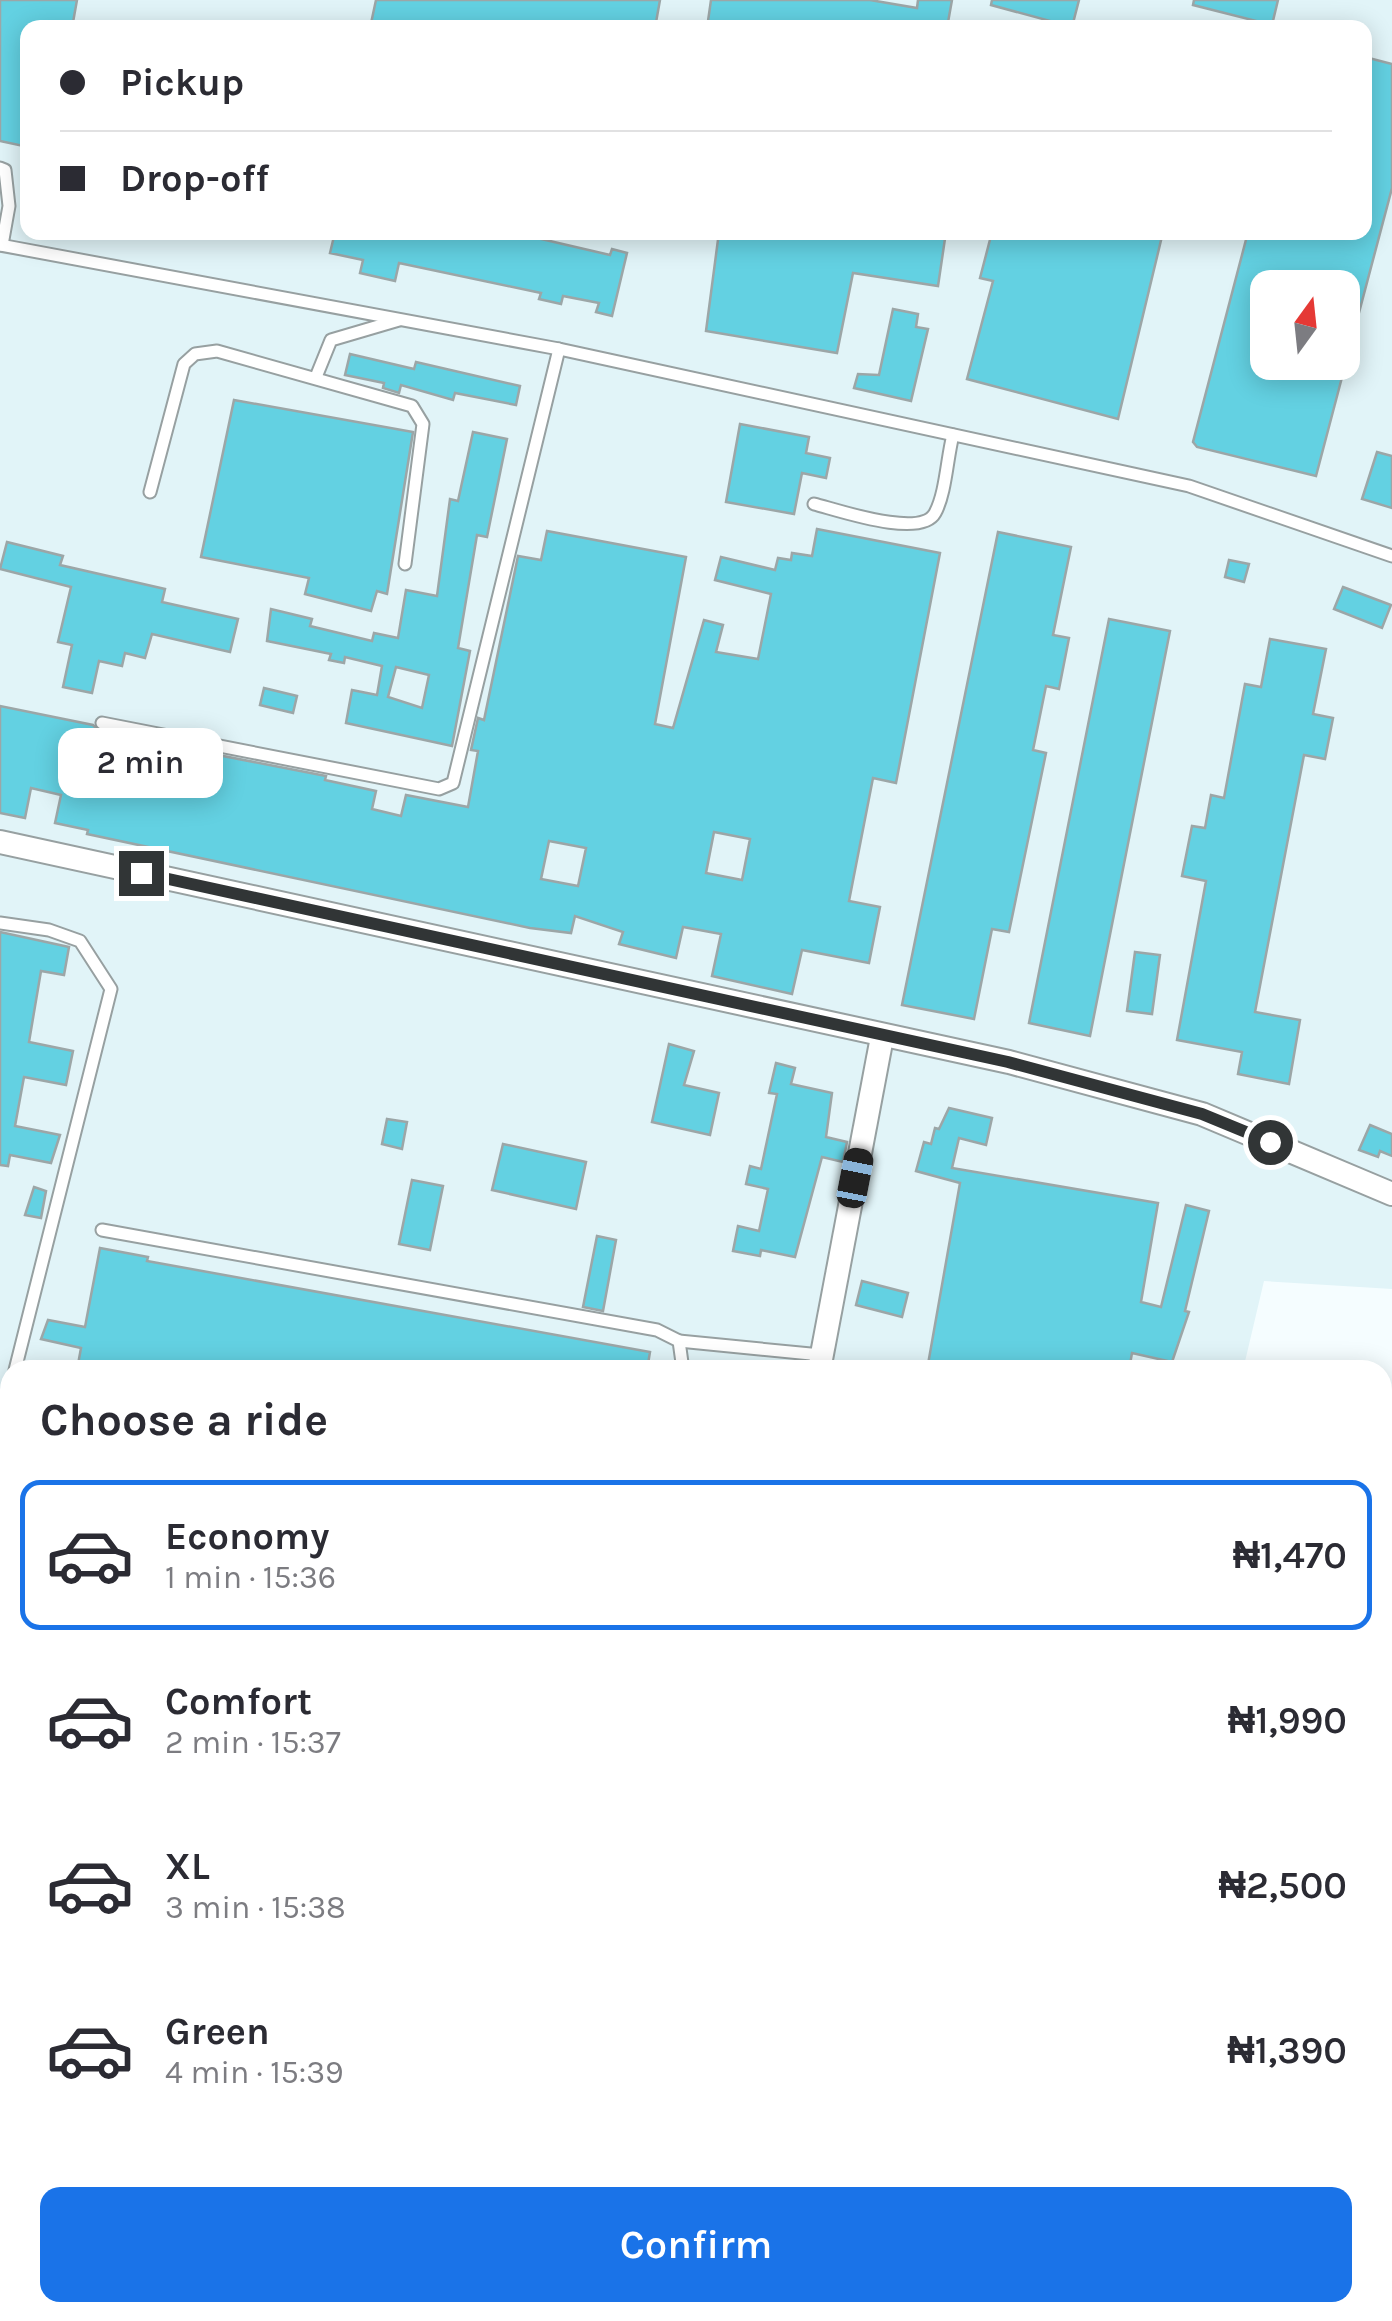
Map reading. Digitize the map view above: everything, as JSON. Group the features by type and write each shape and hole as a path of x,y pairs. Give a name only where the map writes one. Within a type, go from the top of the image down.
{"street":[{"path":"0,842 1008,1062 1202,1114 1392,1194"},
{"path":"821,1360 882,1037"}],"lane":[{"path":"0,168 5,170 9,206 1,245 559,349 1189,486 1392,556"},
{"path":"316,377 330,340 404,318"},
{"path":"102,723 439,789 453,783 559,349"},
{"path":"150,492 184,364 195,354 217,351 316,377 412,406 423,424 404,564"},
{"path":"814,504 903,525 924,524 935,513 953,434"},
{"path":"0,923 49,930 80,941 111,989 18,1360"},
{"path":"102,1230 657,1330 679,1341 801,1360"},
{"path":"679,1341 682,1360"}],"shaded area":[{"path":"0,0 1392,0 1392,1289 1264,1281 1245,1360 0,1360"}],"building":[{"path":"0,0 77,0 73,20 20,20 20,145 0,141"},
{"path":"376,0 660,0 656,20 372,20"},
{"path":"711,0 870,0 917,8 918,0 952,0 948,20 708,20"},
{"path":"992,0 1079,0 1074,20 1046,20 991,5"},
{"path":"1194,0 1278,0 1273,20 1252,20 1193,5"},
{"path":"1372,59 1392,64 1392,188 1360,309 1360,270 1250,270 1250,380 1341,380 1316,476 1197,447 1193,442 1246,240 1372,240"},
{"path":"333,240 546,240 610,255 612,249 627,253 612,316 596,312 599,303 563,296 561,304 539,299 541,293 399,263 395,281 360,273 363,260 330,253"},
{"path":"718,240 945,240 938,286 853,273 837,353 706,331"},
{"path":"990,240 1161,240 1118,419 967,379 993,281 980,278"},
{"path":"893,309 918,314 916,327 928,329 911,401 854,388 858,374 879,375"},
{"path":"350,354 414,369 416,362 520,386 516,405 455,393 453,400 401,385 399,393 383,388 384,383 345,375"},
{"path":"234,400 413,432 387,594 377,591 371,611 305,594 309,578 201,557"},
{"path":"740,424 809,437 806,453 830,458 826,478 802,473 794,514 726,502"},
{"path":"473,432 507,439 487,537 477,535 458,648 470,651 452,746 346,723 352,690 377,695 382,666 345,657 344,663 329,660 331,654 267,641 271,609 312,619 310,626 372,641 374,633 398,638 406,590 437,596 450,499 458,501","holes":["396,667 429,675 422,708 388,697"]},
{"path":"1377,452 1392,456 1392,508 1362,499"},
{"path":"817,529 940,553 896,783 873,778 849,901 880,907 869,963 802,950 792,994 712,976 721,934 683,927 676,958 619,944 623,932 575,916 571,933 530,928 87,834 88,830 55,823 61,795 31,788 25,818 0,813 0,706 93,725 100,732 326,776 325,780 376,791 372,809 401,816 406,795 468,807 478,751 471,750 478,718 484,720 518,556 541,560 547,531 686,557 655,724 673,728 704,620 723,625 716,652 758,659 771,594 715,580 721,557 775,570 778,558 791,560 792,553 812,556","holes":["714,832 750,839 742,880 706,873","549,841 586,848 578,886 541,879"]},
{"path":"998,532 1071,547 1053,635 1069,638 1059,689 1046,686 1033,750 1046,753 1009,932 992,929 974,1019 902,1005"},
{"path":"7,542 63,556 60,565 165,589 162,602 238,619 230,652 152,634 145,658 125,653 122,666 99,661 92,693 63,687 72,645 58,642 71,587 0,569"},
{"path":"1229,560 1249,564 1244,582 1225,577"},
{"path":"1343,587 1391,605 1382,628 1334,609"},
{"path":"1109,619 1170,631 1090,1036 1029,1023"},
{"path":"1270,639 1326,649 1313,714 1333,718 1325,759 1304,755 1255,1012 1300,1020 1289,1084 1238,1074 1242,1052 1177,1040 1206,881 1182,876 1192,826 1205,828 1211,795 1224,798 1245,684 1261,687"},
{"path":"264,688 297,696 293,713 260,705"},
{"path":"0,932 69,947 64,975 41,971 29,1042 73,1051 66,1085 24,1077 15,1126 60,1135 51,1163 10,1155 8,1166 0,1165"},
{"path":"1135,952 1160,955 1152,1014 1127,1011"},
{"path":"669,1044 694,1051 684,1085 719,1093 710,1135 652,1122"},
{"path":"776,1063 795,1068 791,1084 832,1093 826,1137 847,1142 843,1162 822,1157 795,1257 761,1250 760,1256 733,1251 738,1226 759,1231 768,1189 746,1184 750,1166 761,1169 777,1094 769,1093"},
{"path":"949,1108 992,1118 986,1145 959,1138 952,1168 1158,1203 1141,1302 1161,1307 1186,1205 1209,1211 1185,1311 1189,1312 1173,1360 1132,1353 1131,1360 929,1360 960,1183 916,1171 924,1142 931,1144 935,1128 939,1129"},
{"path":"387,1119 407,1122 402,1149 382,1144"},
{"path":"1370,1125 1392,1134 1392,1156 1380,1151 1378,1157 1359,1150"},
{"path":"503,1144 586,1162 576,1209 492,1190"},
{"path":"412,1180 443,1186 430,1250 399,1244"},
{"path":"34,1187 46,1191 41,1218 25,1215"},
{"path":"597,1236 616,1240 603,1311 583,1307"},
{"path":"100,1248 148,1257 147,1261 650,1352 649,1360 79,1360 81,1348 41,1339 48,1320 85,1327"},
{"path":"862,1281 908,1293 902,1317 856,1305"}],"route":[{"path":"141,873 1008,1062 1202,1114 1270,1142"}]}
